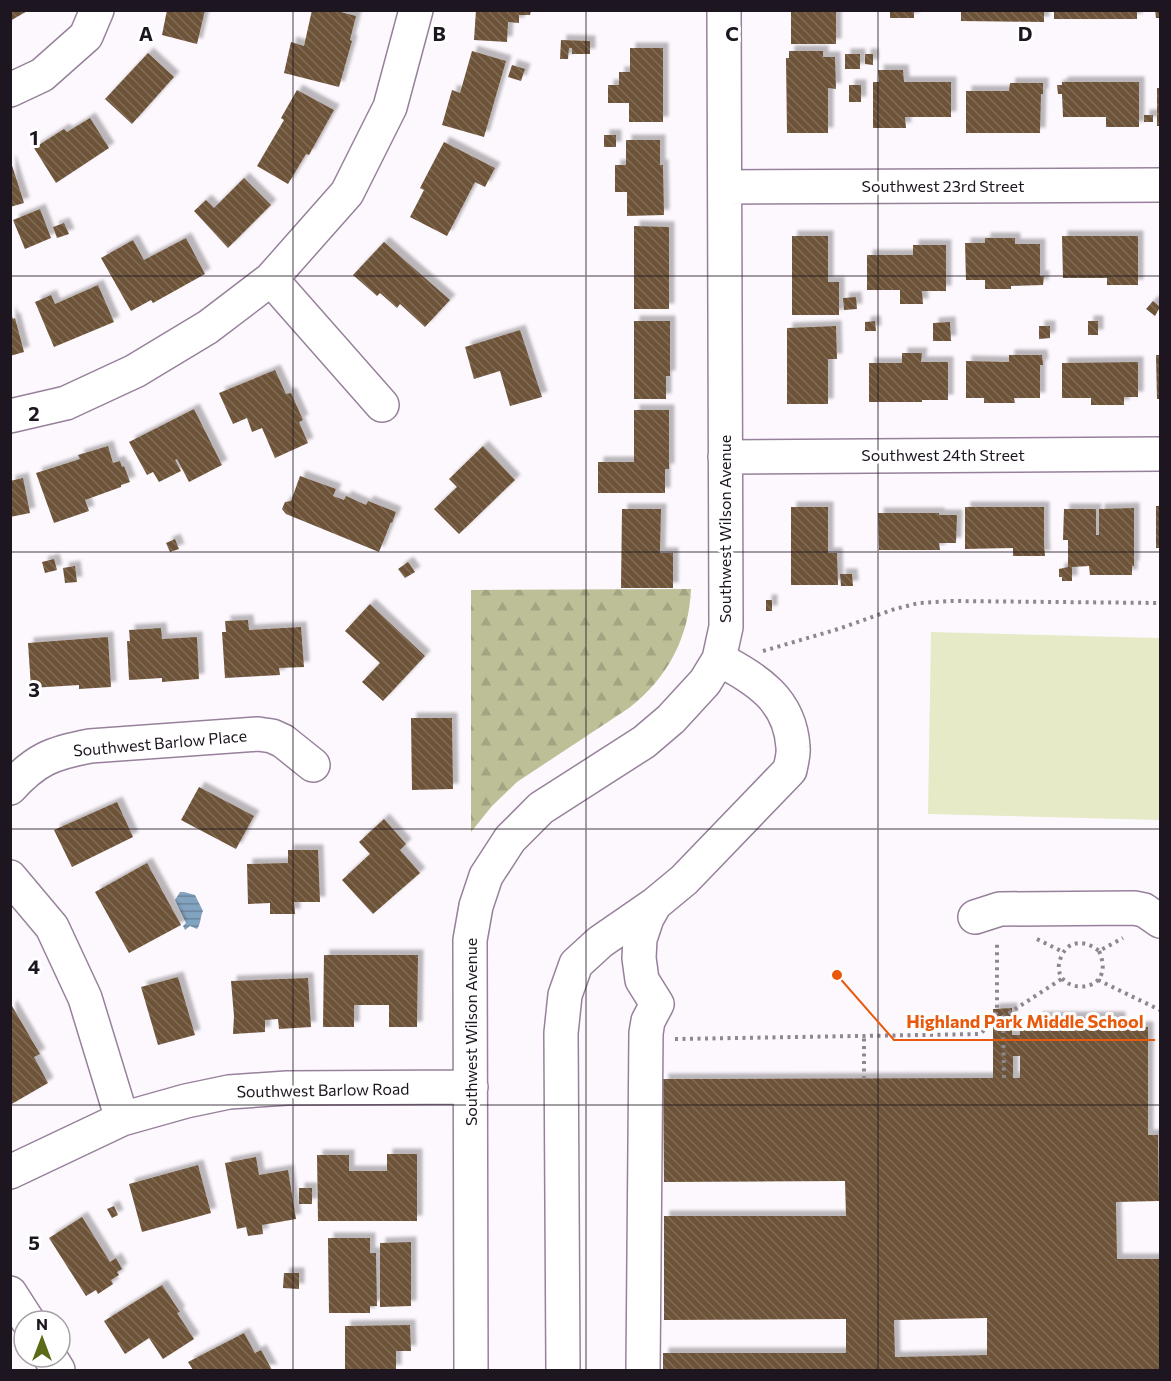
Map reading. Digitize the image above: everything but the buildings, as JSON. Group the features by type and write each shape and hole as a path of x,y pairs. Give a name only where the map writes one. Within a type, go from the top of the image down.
{"street":[{"path":"10,90 42,75 86,36 97,10"},
{"path":"10,417 66,403 135,371 208,327 271,279 347,193 390,107 416,10"},
{"name":"Southwest Wilson Avenue","path":"471,1371 470,940 476,906 486,876 510,838 541,808 644,742 671,720 705,682 719,660 726,627 724,10"},
{"name":"Southwest 23rd Street","path":"725,187 1161,185"},
{"path":"271,279 382,405"},
{"name":"Southwest 24th Street","path":"725,457 1161,454"},
{"path":"563,1371 561,1033 565,995 576,964 600,942 655,904 684,880 790,770 793,749 790,727 782,708 769,691 719,660"},
{"name":"Southwest Barlow Place","path":"10,788 27,771 48,757 63,751 90,746 265,735 283,741 313,765"},
{"path":"10,877 52,927 85,998 122,1119"},
{"path":"643,1371 646,1033 648,1021 657,1004 642,980 639,958 640,939 647,918 655,904"},
{"path":"986,926 1000,909 1134,908 1144,910 1159,920"},
{"name":"Southwest Barlow Road","path":"10,1172 122,1119 186,1101 230,1092 287,1088 471,1087"},
{"path":"10,1293 20,1309"}],"path":[{"path":"766,656 762,651 919,603 952,601 1161,603"},
{"path":"1099,951 1159,920"},
{"path":"665,1039 980,1034 991,1024 997,1011 986,926"},
{"path":"1081,943 1091,945 1099,951 1103,961 1103,971 1098,980 1090,986 1080,988 1070,985 1063,978 1059,970 1059,961 1063,952 1071,945 1081,943"},
{"path":"995,1015 1003,1017 1063,978"},
{"path":"1098,980 1161,1010"},
{"path":"1003,1017 1004,1078"},
{"path":"864,1036 864,1078"}],"green space":[{"path":"691,589 686,624 681,640 655,684 629,708 517,782 492,806 471,832 471,590"},
{"path":"931,632 1160,638 1160,820 928,814"}],"water":[{"path":"180,892 195,895 203,911 197,929 190,926 185,930 183,926 186,923 175,900"}],"place":[{"name":"Highland Park Middle School","path":"837,975"}]}
